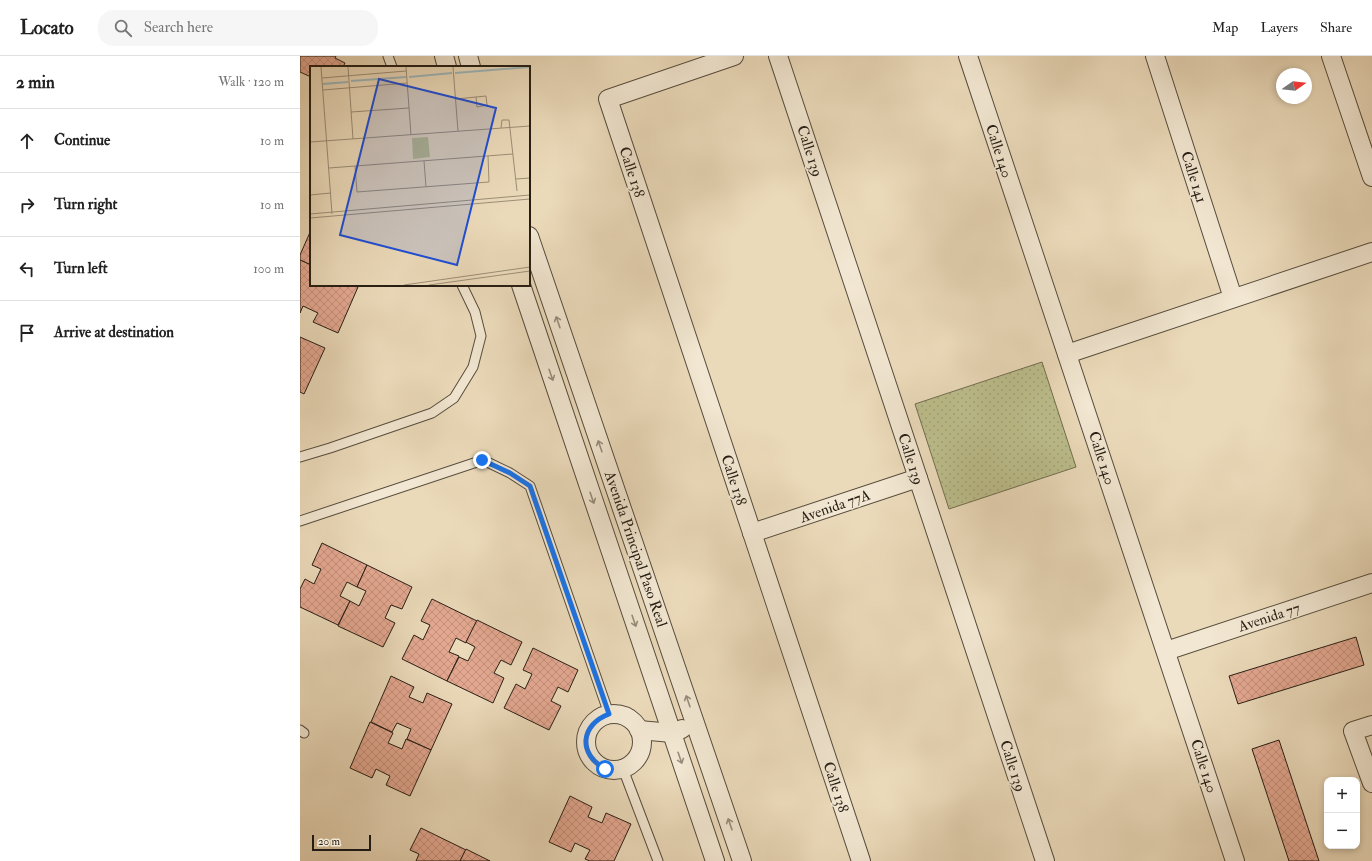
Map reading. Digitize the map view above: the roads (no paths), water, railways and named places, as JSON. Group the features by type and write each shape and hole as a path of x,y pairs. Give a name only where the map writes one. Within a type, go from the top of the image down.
{"street":[{"path":"444,56 447,66"},
{"path":"468,56 471,66"},
{"name":"Calle 138","path":"734,56 608,99 861,861"},
{"name":"Calle 139","path":"778,56 1045,861"},
{"name":"Calle 140","path":"968,56 1235,861"},
{"name":"Calle 141","path":"1155,56 1233,298"},
{"path":"1331,56 1372,177"},
{"name":"Avenida Principal Paso Real","path":"530,239 742,861"},
{"path":"1067,354 1372,252"},
{"name":"Avenida Principal Paso Real","path":"521,286 715,861"},
{"name":"Avenida 77A","path":"752,533 918,478"},
{"name":"Avenida 77","path":"1166,651 1372,584"},
{"path":"609,714 618,714 627,717 634,722 639,730 642,739 638,757 632,764 623,769 605,769 596,764 590,757 586,739 588,730 600,717 609,714"},
{"path":"639,730 672,732 696,724"},
{"path":"1372,725 1353,731 1372,783"}],"lane":[{"path":"388,56 392,66"},
{"path":"300,457 432,413 454,398 474,367 481,336 475,312 462,286"},
{"path":"300,521 482,460 510,473 530,486 609,714"},
{"path":"623,769 658,861"}]}
